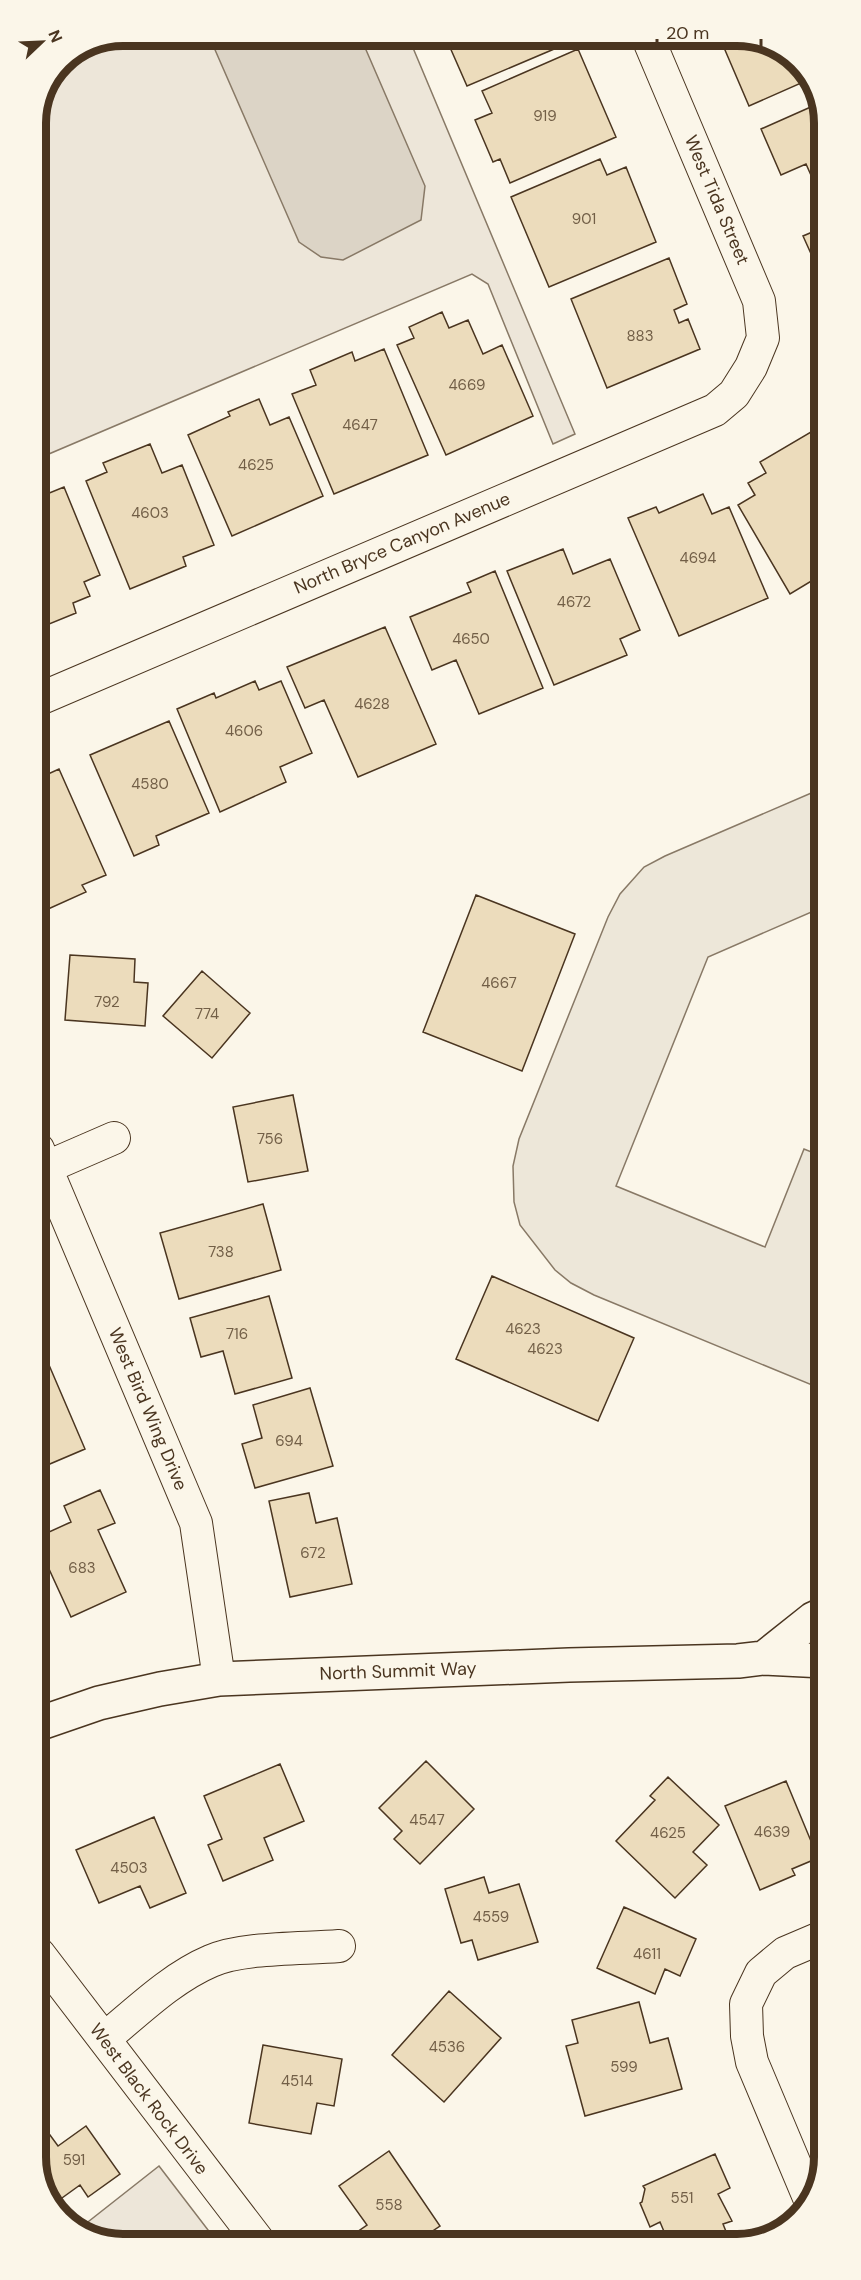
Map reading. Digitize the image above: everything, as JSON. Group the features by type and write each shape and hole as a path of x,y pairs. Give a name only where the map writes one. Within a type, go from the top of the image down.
{"street":[{"name":"West Tida Street","path":"652,47 759,301 763,338 751,367"},
{"name":"North Bryce Canyon Avenue","path":"47,696 715,410 734,394 751,367"},
{"path":"46,1160 114,1138"},
{"name":"West Bird Wing Drive","path":"46,1177 196,1523 219,1679"},
{"path":"764,1658 814,1619"},
{"name":"North Summit Way","path":"46,1721 99,1703 219,1679 569,1665 738,1661 764,1658 814,1660"},
{"path":"807,2192 752,2062 747,2036 746,2004 761,1973 785,1953 814,1941"},
{"path":"104,2039 184,1974 213,1959 245,1953 339,1947"},
{"name":"West Black Rock Drive","path":"46,1963 253,2233"}],"shaded area":[{"path":"123,46 412,46 575,434 553,444 488,284 472,274 47,455 47,118 52,94 59,81 66,72 72,72 72,66 81,59 94,52"},
{"path":"213,46 365,46 425,186 421,220 343,260 321,257 299,242"},
{"path":"814,792 814,911 708,957 616,1186 765,1247 804,1149 814,1153 814,1386 594,1295 571,1283 555,1270 520,1225 514,1202 513,1166 519,1139 608,917 620,894 644,867"},
{"path":"159,2166 210,2233 118,2233 86,2224"}],"building":[{"path":"450,47 560,47 467,86"},
{"path":"724,47 753,48 767,52 784,62 803,82 749,106"},
{"path":"578,49 616,137 510,183 500,159 493,162 475,120 492,113 482,91"},
{"path":"813,106 814,182 806,164 781,175 761,129"},
{"path":"600,159 607,175 626,167 656,242 549,287 511,197"},
{"path":"814,231 814,260 803,236"},
{"path":"669,258 687,304 674,310 679,323 688,319 700,349 607,388 571,299"},
{"path":"442,312 449,328 468,320 483,354 502,345 533,416 446,455 397,345 414,338 409,327"},
{"path":"384,349 428,455 334,494 292,394 316,385 310,370 352,352 355,361"},
{"path":"259,399 270,425 289,417 323,496 232,536 188,435 230,416 228,412"},
{"path":"814,430 814,579 790,594 738,505 755,495 748,483 766,473 760,462"},
{"path":"150,444 162,473 182,465 214,545 183,557 186,566 130,589 86,481 107,472 103,463"},
{"path":"64,487 100,575 84,582 90,596 73,603 76,613 47,625 47,494"},
{"path":"703,494 712,514 729,507 768,598 679,636 628,518 656,507 659,513"},
{"path":"563,549 573,574 610,559 640,630 620,639 627,655 554,685 507,571"},
{"path":"495,571 543,688 479,714 456,660 432,670 410,617 471,592 467,583"},
{"path":"385,627 436,744 358,777 324,700 305,708 287,667"},
{"path":"255,681 259,690 281,681 312,753 280,767 286,782 220,812 177,709 214,693 216,698"},
{"path":"169,721 209,813 156,836 159,845 134,856 90,755"},
{"path":"59,769 106,875 82,885 86,892 47,910 47,775"},
{"path":"476,895 575,934 522,1071 423,1032"},
{"path":"70,955 135,959 134,982 148,983 145,1026 65,1020"},
{"path":"202,971 250,1013 212,1058 163,1016"},
{"path":"293,1095 308,1171 248,1182 233,1107"},
{"path":"263,1204 281,1270 179,1299 160,1233"},
{"path":"492,1276 634,1338 598,1421 456,1359"},
{"path":"269,1296 292,1378 235,1394 223,1351 201,1357 190,1318"},
{"path":"49,1365 85,1449 46,1465 46,1366"},
{"path":"310,1388 333,1466 255,1488 242,1444 262,1438 253,1405"},
{"path":"100,1490 115,1523 98,1530 126,1592 71,1617 46,1563 46,1533 71,1522 64,1506"},
{"path":"309,1493 316,1523 337,1518 352,1584 290,1597 269,1501"},
{"path":"426,1761 474,1809 420,1864 394,1839 402,1831 379,1808"},
{"path":"280,1764 304,1821 264,1838 273,1860 223,1881 208,1845 222,1839 204,1796"},
{"path":"668,1777 719,1825 693,1852 707,1865 675,1898 616,1841 655,1800 650,1796"},
{"path":"786,1781 814,1848 814,1860 792,1869 795,1875 760,1890 725,1806"},
{"path":"154,1817 186,1893 150,1908 140,1886 99,1903 76,1850"},
{"path":"484,1877 489,1893 519,1884 538,1942 478,1960 472,1940 461,1943 445,1889"},
{"path":"624,1907 696,1939 680,1976 665,1969 655,1994 597,1968"},
{"path":"449,1991 501,2038 444,2102 392,2055"},
{"path":"639,2002 650,2043 668,2038 682,2089 585,2116 566,2046 578,2043 572,2020"},
{"path":"263,2045 342,2059 334,2106 317,2103 311,2134 249,2123"},
{"path":"86,2126 120,2174 88,2197 80,2185 60,2200 54,2191 47,2167 46,2130 58,2146"},
{"path":"389,2151 440,2226 429,2234 355,2233 367,2225 339,2186"},
{"path":"715,2154 730,2188 718,2194 732,2221 723,2224 727,2234 665,2234 660,2222 650,2227 640,2203 645,2189 643,2186"}]}
